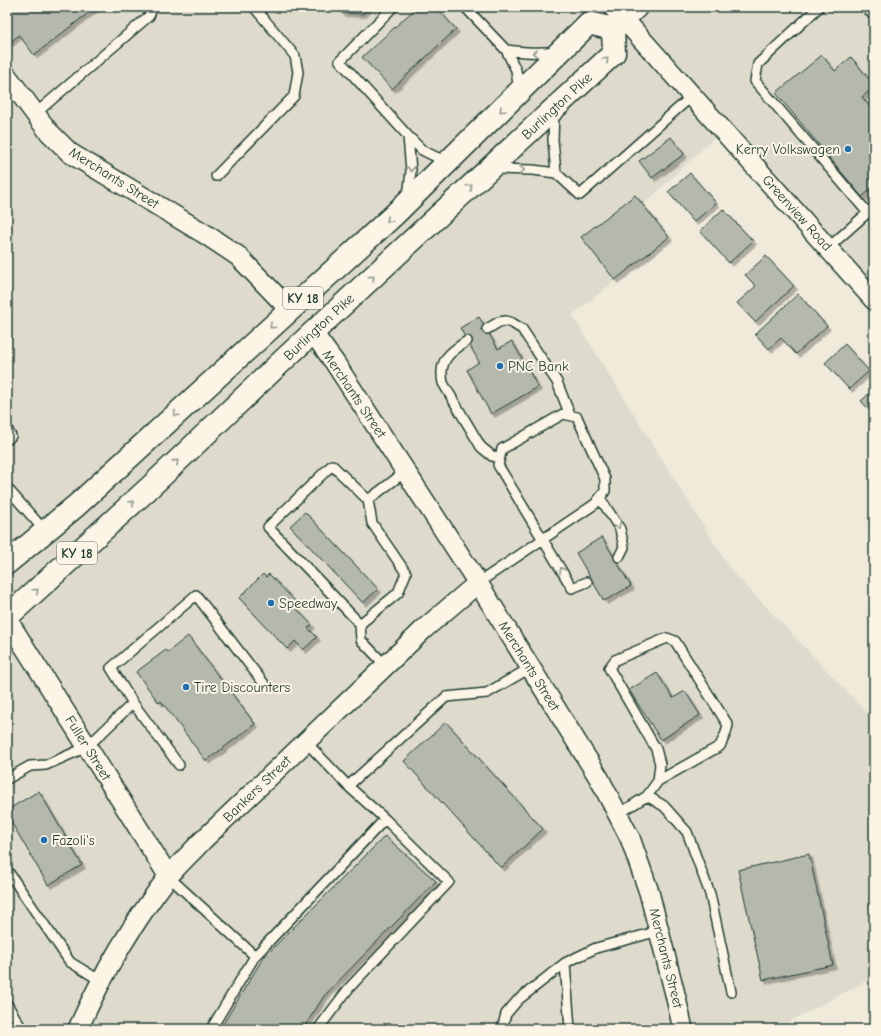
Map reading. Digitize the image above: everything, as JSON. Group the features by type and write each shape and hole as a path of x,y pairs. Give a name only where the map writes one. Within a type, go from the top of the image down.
{"main road":[{"name":"KY 18","path":"7,563 77,505 408,202 590,23 622,15"},
{"name":"Burlington Pike","path":"7,618 148,489 614,53 622,15"}],"street":[{"name":"Greenview Road","path":"622,15 692,96 874,300"},
{"name":"Merchants Street","path":"7,76 48,131 70,153 205,234 238,256 290,310"},
{"name":"Merchants Street","path":"313,333 335,363 478,583 599,778 630,838 649,892 683,1029"},
{"name":"Bankers Street","path":"78,1029 121,944 169,876 202,841 424,629 478,583"},
{"name":"Fuller Street","path":"7,618 169,876"}],"lane":[{"path":"35,114 149,16 152,7"},
{"path":"216,176 294,96 298,72 295,56 254,7"},
{"path":"393,7 340,61 422,150 436,157 451,160"},
{"path":"465,7 506,50 516,70 519,93"},
{"path":"819,7 758,64 755,81 871,210 828,248"},
{"path":"866,7 874,16"},
{"path":"506,50 542,53 563,49"},
{"path":"489,169 532,170 556,173 580,195 692,96"},
{"path":"554,109 553,140 556,173"},
{"path":"408,136 411,171 408,202"},
{"path":"486,329 499,322 506,321 522,329 557,382 570,415"},
{"path":"467,341 454,349 446,358 442,367 441,376 443,383 481,447 492,456 500,457"},
{"path":"478,583 543,539 594,504 605,491 605,479 577,417 563,414 502,449 498,465 543,539 572,588 587,582"},
{"path":"7,429 11,436 7,440"},
{"path":"360,624 398,594 406,573 372,523 368,500 332,465 268,527 360,624 361,640 386,666"},
{"path":"368,500 405,472"},
{"path":"7,488 45,531"},
{"path":"600,498 620,529 624,547 619,557"},
{"path":"179,765 133,703 111,668 196,595 265,685"},
{"path":"617,814 647,796 658,781 720,746 726,733 728,725 675,641 667,638 615,660 609,668 656,749 660,764 658,781"},
{"path":"348,786 446,697 487,693 530,668"},
{"path":"7,779 30,766 46,765 87,747 133,703"},
{"path":"306,742 348,786 385,819 449,882 349,988 318,1029"},
{"path":"647,796 664,806 687,832 710,894 732,992"},
{"path":"211,1029 255,956 385,819"},
{"path":"7,870 70,962 101,981"},
{"path":"169,876 255,956"},
{"path":"502,1029 506,1014 518,1000 565,963 596,948 659,931"},
{"path":"565,963 570,1029"},
{"path":"7,1004 22,1029"}],"shaded area":[{"path":"7,7 874,7 874,300 722,130 643,205 669,237 572,315 731,570 874,720 874,754 868,768 874,781 874,977 775,1029 7,1029"}],"building":[{"path":"7,7 96,7 34,55 19,35 7,45"},
{"path":"336,7 370,7 363,14 342,13"},
{"path":"417,7 436,7 456,29 392,89 362,57"},
{"name":"Kerry Volkswagen","path":"822,55 835,71 851,57 874,85 874,87 862,97 874,112 874,186 862,197 776,93"},
{"path":"671,137 684,154 652,178 639,161"},
{"path":"690,173 716,203 694,222 668,192"},
{"path":"635,195 669,237 615,280 581,237"},
{"path":"723,209 753,241 729,263 700,231"},
{"path":"766,256 794,286 755,322 737,303 756,286 745,275"},
{"path":"798,294 827,326 796,354 781,338 769,349 755,334"},
{"name":"PNC Bank","path":"479,317 498,349 512,341 538,387 491,414 467,370 479,362 460,328"},
{"path":"845,344 869,371 849,389 825,363"},
{"path":"874,389 874,415 861,401"},
{"path":"305,512 378,589 363,603 290,526"},
{"path":"602,537 631,586 604,601 576,553"},
{"path":"263,574 266,577 269,574 299,605 296,608 312,625 308,628 317,637 303,650 295,641 287,649 239,598"},
{"name":"Tire Discounters","path":"188,636 255,724 206,761 161,701 159,703 136,672 166,650 168,652"},
{"path":"657,673 673,698 685,691 700,715 661,740 629,690"},
{"path":"446,722 543,829 501,868 404,761"},
{"name":"Fazoli's","path":"39,791 82,865 48,885 7,815 7,810"},
{"path":"385,836 436,881 324,996 303,1029 220,1029 263,958"},
{"path":"809,854 833,965 763,980 738,870"}],"place":[{"name":"Kerry Volkswagen","path":"848,149"},
{"name":"PNC Bank","path":"500,366"},
{"name":"Speedway","path":"271,603"},
{"name":"Tire Discounters","path":"186,687"},
{"name":"Fazoli's","path":"44,840"}]}
